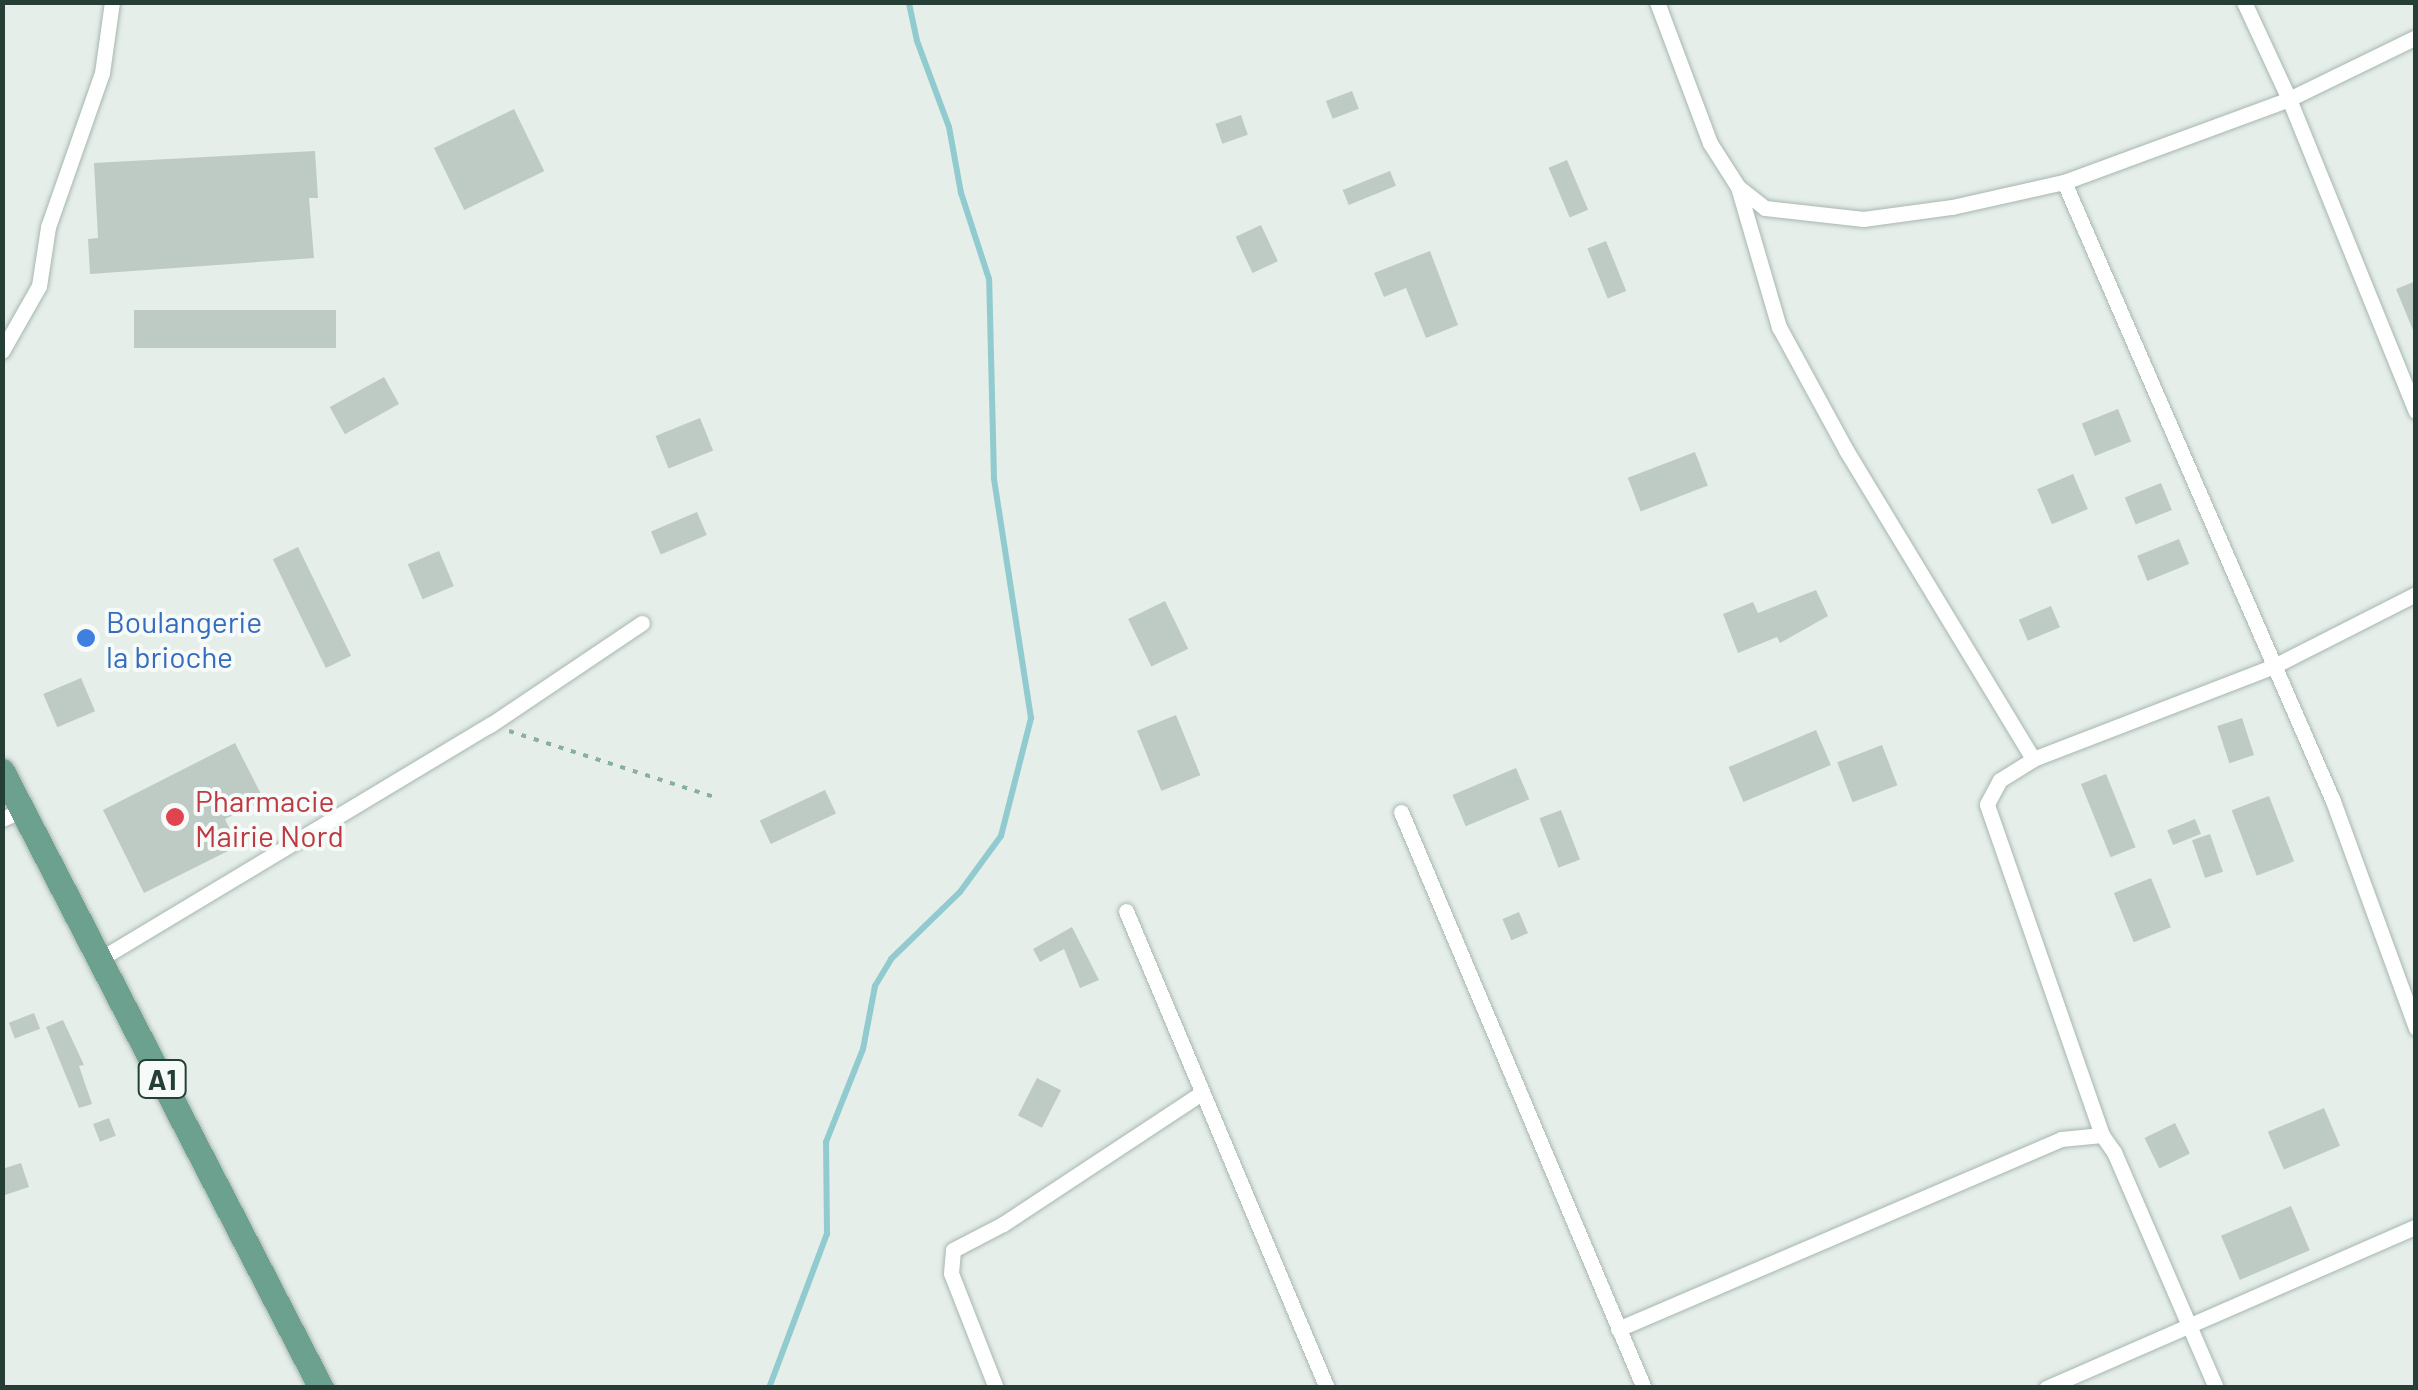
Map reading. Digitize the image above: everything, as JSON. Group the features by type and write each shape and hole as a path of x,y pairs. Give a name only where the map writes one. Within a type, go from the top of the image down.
{"main road":[{"name":"A1","path":"2,771 12,814 100,959 320,1388"}],"street":[{"path":"2,351 39,286 48,227 102,73 112,2"},
{"path":"1657,2 1710,143 1738,187 1779,327 1846,450 2033,759"},
{"path":"2244,2 2289,98 2416,411"},
{"path":"1738,187 1765,208 1863,219 1952,207 2064,182 2289,98 2416,38"},
{"path":"2064,182 2333,801 2416,1028"},
{"path":"2216,1388 2114,1152 2102,1135 1987,804 2000,780 2033,759 2274,666 2416,594"},
{"path":"100,959 490,725 642,622"},
{"path":"1401,812 1644,1388"},
{"path":"1126,911 1328,1388"},
{"path":"996,1388 951,1273 953,1250 1003,1224 1202,1093"},
{"path":"1618,1329 2062,1139 2102,1135"},
{"path":"2046,1388 2416,1226"}],"path":[{"path":"490,725 715,797"}],"building":[{"path":"1352,91 1359,109 1333,119 1326,101"},
{"path":"514,109 544,171 464,210 434,148"},
{"path":"1241,115 1248,135 1222,144 1215,124"},
{"path":"315,151 318,198 309,198 314,258 90,274 88,239 98,238 94,163"},
{"path":"1567,160 1588,210 1570,218 1549,168"},
{"path":"1390,171 1396,186 1349,205 1343,190"},
{"path":"1261,225 1278,261 1253,273 1236,237"},
{"path":"1606,241 1626,291 1608,299 1587,248"},
{"path":"1430,251 1458,325 1426,338 1406,288 1384,297 1374,273"},
{"path":"2416,281 2416,335 2415,335 2396,289"},
{"path":"134,310 336,310 336,348 134,348"},
{"path":"384,377 399,404 345,434 330,407"},
{"path":"2118,409 2131,441 2095,456 2082,424"},
{"path":"700,418 713,450 669,468 655,436"},
{"path":"1695,452 1708,486 1641,511 1628,478"},
{"path":"2073,474 2088,509 2052,524 2037,489"},
{"path":"2161,483 2172,510 2136,524 2125,498"},
{"path":"697,512 707,535 661,555 651,532"},
{"path":"2179,539 2189,564 2147,581 2137,556"},
{"path":"298,547 351,656 326,668 273,559"},
{"path":"439,551 454,586 423,599 408,564"},
{"path":"1816,590 1828,616 1780,643 1777,637 1738,653 1723,614 1753,602 1758,613"},
{"path":"1165,601 1188,649 1151,667 1128,619"},
{"path":"2051,606 2060,627 2028,641 2019,620"},
{"path":"81,678 95,711 57,727 43,694"},
{"path":"1176,715 1200,775 1161,791 1137,731"},
{"path":"2242,718 2254,755 2229,763 2217,726"},
{"path":"1816,730 1831,765 1743,802 1729,767"},
{"path":"235,743 264,800 225,819 238,846 144,893 103,810"},
{"path":"1882,745 1897,785 1853,802 1837,762"},
{"path":"1516,768 1529,799 1466,826 1452,795"},
{"path":"2106,774 2136,847 2111,857 2081,784"},
{"path":"825,790 836,814 771,844 760,820"},
{"path":"2269,796 2294,861 2257,876 2232,810"},
{"path":"1561,810 1580,859 1559,868 1540,818"},
{"path":"2195,819 2201,834 2173,845 2167,830"},
{"path":"2210,834 2223,872 2205,878 2192,840"},
{"path":"2151,878 2171,927 2134,942 2114,893"},
{"path":"1519,912 1528,933 1511,940 1502,919"},
{"path":"1072,927 1099,980 1080,988 1064,949 1040,962 1033,949"},
{"path":"34,1013 40,1029 15,1039 9,1023"},
{"path":"63,1020 84,1065 79,1066 92,1104 79,1108 46,1027"},
{"path":"1037,1078 1061,1090 1042,1128 1018,1115"},
{"path":"2324,1108 2340,1146 2284,1170 2268,1132"},
{"path":"109,1118 116,1136 100,1142 93,1124"},
{"path":"2175,1123 2190,1154 2159,1168 2144,1138"},
{"path":"21,1163 29,1187 2,1196 2,1169"},
{"path":"2291,1206 2310,1250 2240,1280 2221,1236"}],"waterway":[{"path":"769,1388 827,1234 826,1142 863,1049 875,986 891,959 960,892 1001,836 1031,718 994,478 989,279 961,193 949,127 917,41 909,2"}],"place":[{"name":"Boulangerie la brioche","path":"86,638"},
{"name":"Pharmacie Mairie Nord","path":"175,817"}]}
